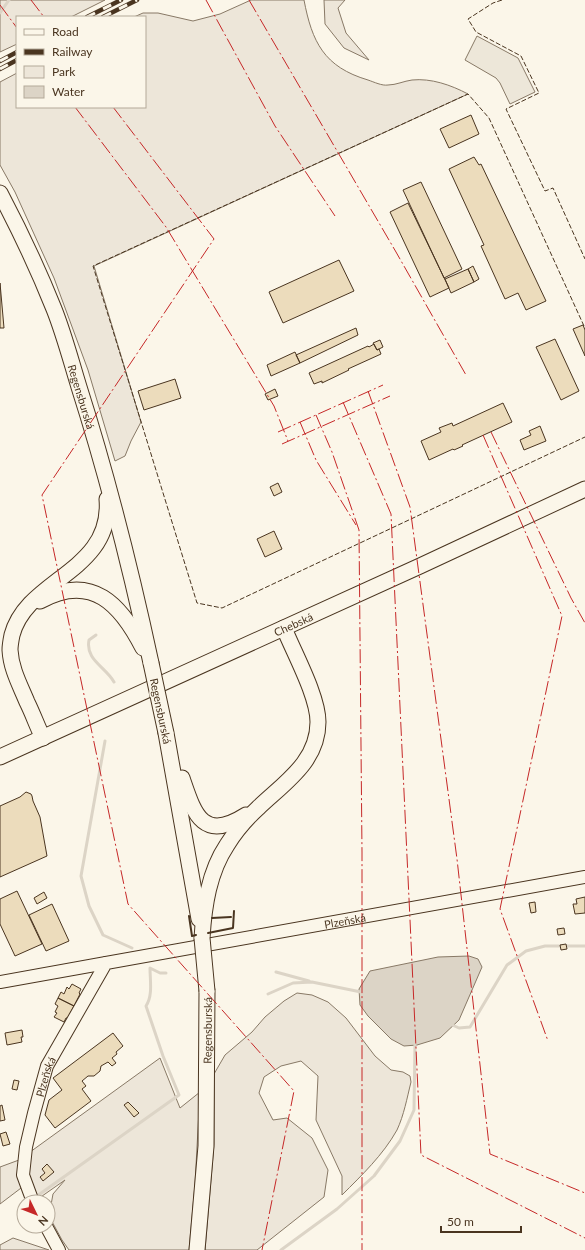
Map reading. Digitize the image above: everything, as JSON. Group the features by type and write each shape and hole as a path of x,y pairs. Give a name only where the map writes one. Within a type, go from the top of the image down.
{"main road":[{"name":"Regensburská","path":"0,194 25,240 54,310 91,426 137,595 142,637 151,663 171,751 201,915 207,990 207,1118 197,1250"},
{"path":"43,738 12,667 10,649 14,628 19,618 36,598 82,562 95,545 105,523 108,506 102,464"},
{"name":"Chebská","path":"0,757 585,489"},
{"path":"19,618 28,609 47,597 66,592 83,591 95,593 108,600 120,610 142,637"},
{"path":"201,915 219,859 233,836 257,809 289,780 304,763 313,748 317,731 318,717 312,692 284,628"},
{"path":"171,751 193,808 199,818 205,823 213,826 224,826 257,809"}],"street":[{"name":"Plzeňská","path":"0,982 585,877"},
{"name":"Plzeňská","path":"30,1194 23,1175 29,1133 47,1066 106,963"},
{"path":"50,1234 59,1250"}],"green space":[{"path":"0,0 105,0 73,16 16,16 16,44 0,52"},
{"path":"251,0 304,0 311,28 322,51 341,68 353,75 378,84 386,85 412,80 434,81 448,85 468,94 94,266 141,422 125,456 115,461 88,370 54,278 15,192 0,165 0,82 16,74 16,108 146,108 146,16 136,16 143,13 158,13 193,21 220,14"},
{"path":"324,0 345,0 338,8 346,33 369,60 344,48 325,24"},
{"path":"297,993 312,995 328,1002 346,1018 375,1056 391,1070 403,1072 410,1076 411,1082 402,1118 397,1130 385,1148 372,1164 342,1195 342,1176 316,1120 318,1076 301,1061 281,1066 264,1077 259,1093 273,1120 287,1118 312,1138 328,1170 324,1197 257,1250 205,1250 214,1144 214,1074 225,1055 252,1032 265,1017 284,1001"},
{"path":"160,1058 180,1108 200,1092 195,1184 189,1250 69,1250 56,1229 56,1194 53,1194 65,1180 45,1194 33,1194 29,1182 0,1204 0,1167 19,1160"},
{"path":"13,1238 49,1250 0,1250 0,1245"}],"shaded area":[{"path":"477,36 518,58 535,92 510,104 496,78 465,60"}],"water":[{"path":"469,956 478,959 482,967 459,1020 440,1038 417,1045 404,1046 391,1039 368,1016 360,1005 359,989 370,971 438,957"}],"building":[{"path":"471,115 479,134 449,148 440,129"},
{"path":"474,157 479,165 481,164 546,301 526,310 518,293 505,299 481,246 484,245 449,169"},
{"path":"421,182 462,269 444,278 403,190"},
{"path":"408,203 449,288 430,297 390,212"},
{"path":"339,260 354,291 283,323 269,292"},
{"path":"473,266 479,279 474,282 468,269"},
{"path":"468,269 474,282 451,293 445,279"},
{"path":"0,283 4,328 0,328"},
{"path":"583,325 585,330 585,356 573,329"},
{"path":"356,328 358,335 300,363 296,355"},
{"path":"555,339 579,391 561,400 536,347"},
{"path":"380,340 383,347 377,350 373,343"},
{"path":"374,344 377,350 379,349 381,354 322,383 322,381 314,384 309,373"},
{"path":"295,352 300,363 271,376 267,365"},
{"path":"175,379 181,398 144,410 138,391"},
{"path":"275,389 278,396 268,400 265,394"},
{"path":"503,403 512,422 462,445 463,446 429,460 421,441 441,432 439,428 452,423 453,426"},
{"path":"540,426 546,441 524,450 520,440 531,435 529,431"},
{"path":"278,483 282,492 274,496 270,487"},
{"path":"274,531 282,549 265,557 257,539"},
{"path":"26,792 31,794 40,817 47,856 0,877 0,806 20,797"},
{"path":"17,891 42,944 15,956 0,924 0,899"},
{"path":"44,892 47,898 37,904 34,898"},
{"path":"585,897 585,913 575,914 573,904 577,904 576,899"},
{"path":"535,902 536,912 531,913 529,903"},
{"path":"52,904 69,941 46,951 29,915"},
{"path":"564,928 565,934 558,935 557,929"},
{"path":"566,944 567,949 561,950 560,945"},
{"path":"72,984 81,989 74,1006 58,998 61,992 64,994 67,987 69,989"},
{"path":"58,998 74,1006 68,1018 66,1018 64,1022 54,1017 57,1013 55,1012 58,1006 55,1004"},
{"path":"22,1030 22,1042 7,1045 5,1033"},
{"path":"113,1033 123,1046 112,1058 116,1063 112,1066 108,1062 101,1066 100,1071 94,1076 88,1076 82,1081 86,1086 82,1089 91,1101 55,1128 45,1115 49,1100 62,1090 53,1078"},
{"path":"14,1080 19,1081 17,1090 12,1089"},
{"path":"128,1102 139,1113 134,1117 124,1105"},
{"path":"2,1105 5,1120 0,1121 0,1106"},
{"path":"6,1132 10,1144 3,1146 0,1134"},
{"path":"47,1164 54,1172 43,1181 40,1177 45,1173 42,1169"}],"waterway":[{"path":"0,13 9,0"},
{"path":"96,635 89,640 90,653 114,682"},
{"path":"105,741 81,876 89,906 103,935 132,948"},
{"path":"450,1024 459,1028 470,1027 507,965 526,951 545,946 585,946"},
{"path":"40,1194 179,1095 163,1056 146,1006 150,998 150,968 160,973 166,973"},
{"path":"276,972 309,981"},
{"path":"268,994 293,983 312,982 361,992"},
{"path":"281,1250 337,1209 374,1176 400,1141 414,1110 415,1042"}],"railway":[{"path":"89,16 121,0"},
{"path":"105,16 137,0"},
{"path":"0,61 16,53"},
{"path":"0,69 16,61"}],"fence":[{"path":"502,0 493,3 468,19 476,32 521,56 539,93 506,109 545,191 553,188 585,259"},
{"path":"584,326 489,118 468,94 93,266 197,603 222,608 585,437"}],"wall":[{"path":"208,933 233,928 234,911"},
{"path":"189,916 192,936 196,935"},
{"path":"212,918 231,917"}],"power":[{"path":"31,0 43,16"},
{"path":"206,0 275,126 335,216"},
{"path":"249,0 466,375"},
{"path":"0,5 16,27"},
{"path":"76,108 166,227 274,406 288,441"},
{"path":"114,108 214,239 42,495 128,904 294,1091 262,1250"},
{"path":"278,432 383,385"},
{"path":"368,391 410,507 457,859 490,1154 585,1193"},
{"path":"282,444 390,396"},
{"path":"343,402 391,514 421,1155 585,1238"},
{"path":"316,415 332,452 359,530 362,852 362,1250"},
{"path":"300,422 316,460 356,525"},
{"path":"491,432 571,598 585,623"},
{"path":"483,435 562,616 500,909 548,1041"}]}
